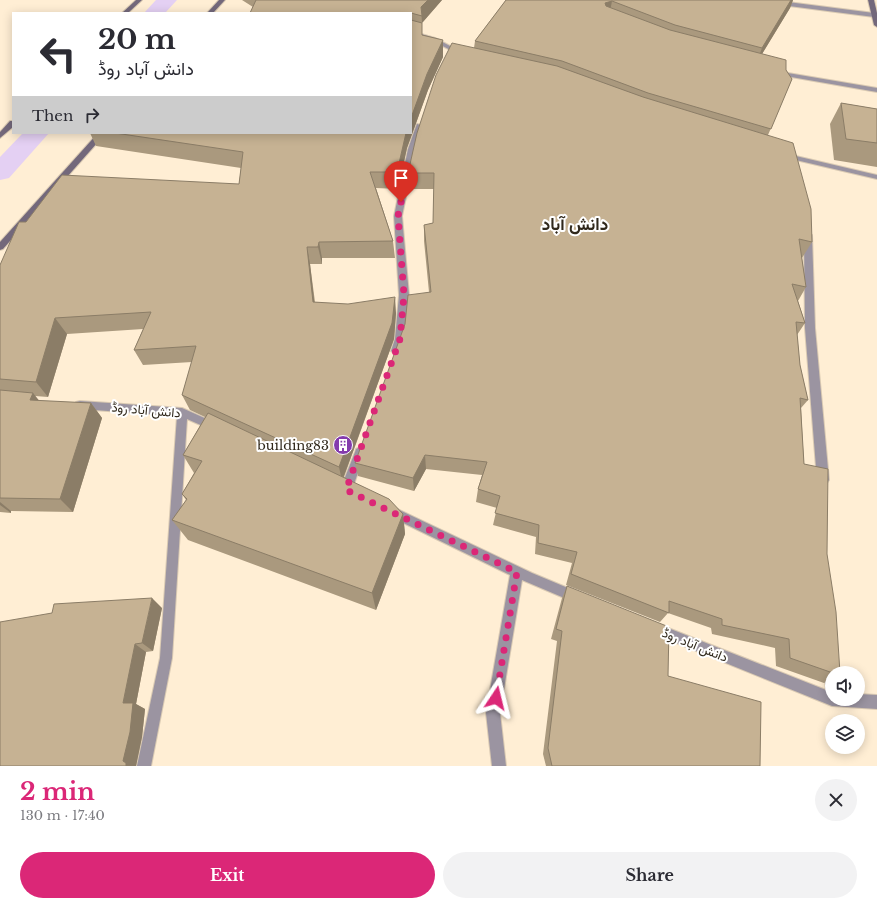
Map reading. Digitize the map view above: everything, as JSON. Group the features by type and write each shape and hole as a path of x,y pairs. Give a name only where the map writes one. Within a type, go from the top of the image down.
{"main road":[{"path":"126,12 139,0"},
{"path":"211,12 222,0"},
{"path":"871,0 877,25"},
{"path":"0,136 12,124"},
{"path":"0,247 101,134"}],"street":[{"path":"758,0 874,15"},
{"path":"412,33 433,39 451,53 470,58"},
{"path":"765,70 877,90"},
{"path":"392,361 400,339 404,295 398,216 412,149 422,120"},
{"path":"775,152 791,161 877,177"},
{"path":"807,225 810,328 822,495"},
{"name":"دانش آباد روڈ","path":"71,404 182,412 225,432"},
{"path":"144,766 166,658 182,412"},
{"path":"346,490 363,443"},
{"path":"382,507 517,572 586,601"},
{"path":"498,766 493,714 517,572"},
{"name":"دانش آباد روڈ","path":"644,624 825,696"},
{"path":"831,657 831,666"},
{"name":"دانش آباد روڈ","path":"865,701 877,702"}],"building":[{"path":"256,0 428,0 421,7 422,16 412,12 250,12"},
{"path":"506,0 791,0 762,48 675,25 612,1 605,3 606,6 670,30 786,60 786,70 792,79 771,129 648,93 562,61 475,41"},
{"path":"412,20 422,23 422,35 443,40 427,74 412,115"},
{"path":"452,43 557,66 643,97 793,143 811,209 812,242 799,239 806,287 792,284 805,323 796,322 800,365 808,400 800,398 804,464 828,469 827,554 836,612 840,666 825,666 825,670 790,658 789,639 722,625 722,619 669,601 669,613 571,574 577,552 538,543 539,525 495,513 500,496 478,489 487,462 425,455 413,478 355,463 405,324 408,295 431,292 424,225 433,223 434,173 408,173 417,133 436,75"},
{"path":"841,103 877,109 877,143 846,139"},
{"path":"122,134 406,134 397,172 370,172 393,241 319,242 318,247 307,247 313,302 348,304 395,297 392,323 339,467 182,395 196,346 134,350 151,312 55,318 36,382 0,379 0,265 19,222 26,222 62,175 239,184 243,152"},
{"path":"0,390 33,393 30,400 91,403 60,499 0,498"},
{"path":"208,413 389,499 403,514 372,593 172,520 187,499 182,494 202,461 183,455"},
{"path":"567,586 669,627 668,676 761,702 760,766 552,766 548,748 562,631 556,629"},
{"path":"152,598 142,643 135,644 123,703 133,703 130,732 123,761 126,763 126,766 0,766 0,622 52,613 54,604"}],"waterway":[{"path":"155,12 167,0"},
{"path":"0,172 36,134"}],"place":[{"name":"building83","path":"343,445"}],"district":[{"name":"دانش آباد","path":"575,224"}],"route":[{"path":"401,202 398,216 404,295 400,339 346,490 517,572 496,698"}]}
